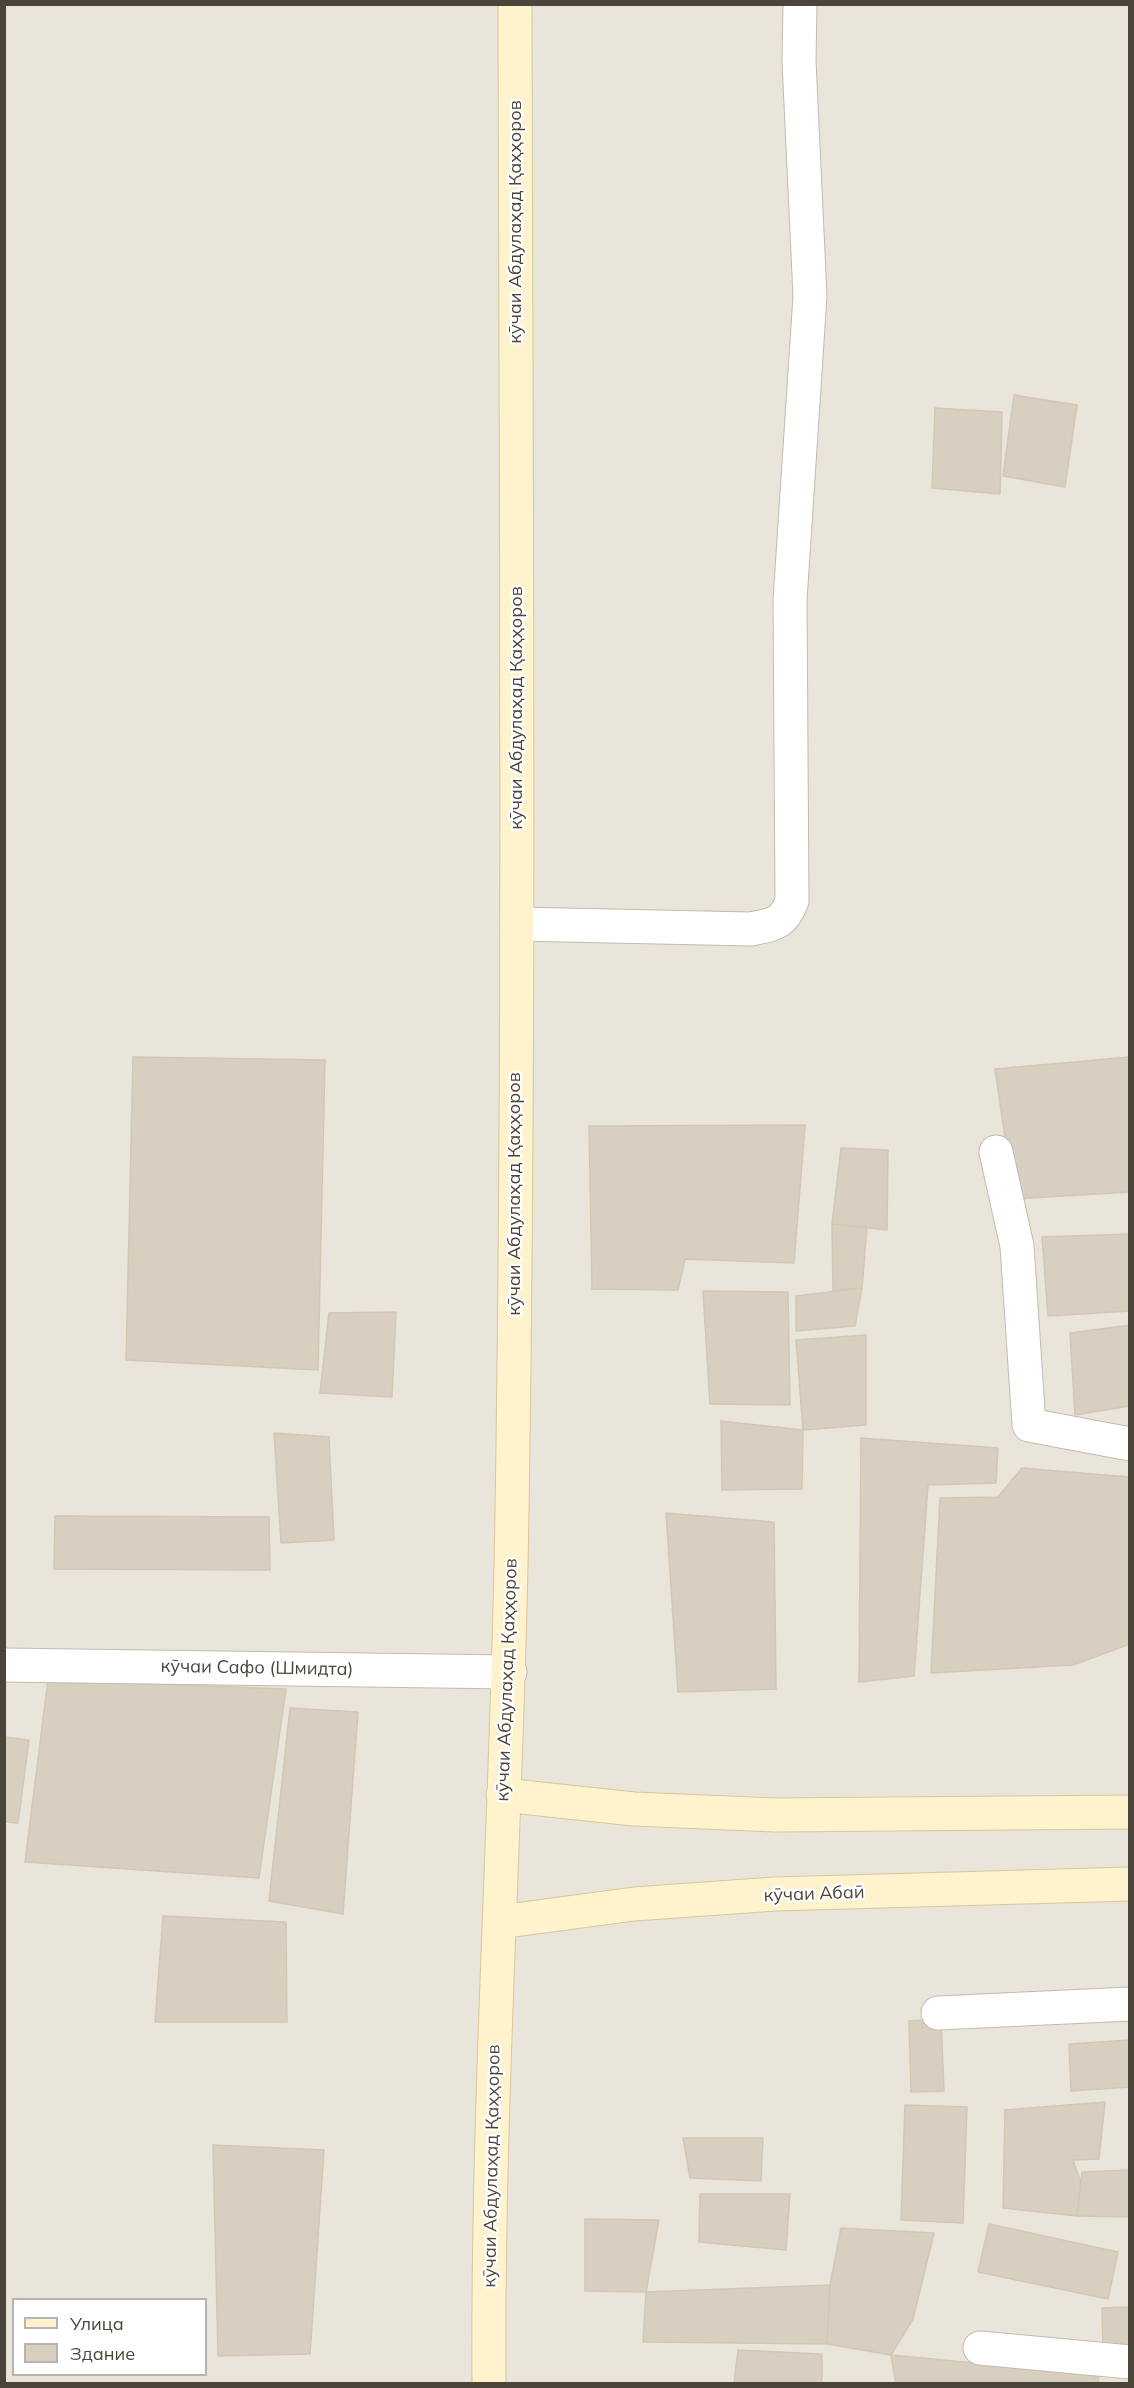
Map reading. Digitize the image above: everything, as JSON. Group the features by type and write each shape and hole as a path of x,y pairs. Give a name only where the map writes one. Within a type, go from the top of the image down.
{"main road":[{"name":"кӯчаи Абдулаҳад Қаҳҳоров","path":"489,2384 488,2260 503,1795 510,1672 517,924 515,4"},
{"path":"503,1795 634,1809 775,1815 1130,1812"},
{"name":"кӯчаи Абаӣ","path":"500,1922 634,1904 775,1894 1130,1884"}],"street":[{"path":"517,924 751,929 775,924 786,916 792,901 790,600 810,296 799,61 800,4"},
{"path":"996,1152 1017,1246 1029,1425 1130,1444"},
{"name":"кӯчаи Сафо (Шмидта)","path":"4,1665 510,1672"},
{"path":"938,2013 1130,2004"},
{"path":"980,2348 1130,2361"}],"shaded area":[{"path":"5,5 1129,5 1129,2383 5,2384"}],"building":[{"path":"1014,395 1077,405 1065,487 1003,476"},
{"path":"935,408 1002,412 1000,494 932,488"},
{"path":"133,1057 325,1060 318,1370 126,1360"},
{"path":"1130,1057 1130,1192 1014,1199 995,1069"},
{"path":"805,1125 794,1263 685,1259 678,1290 592,1289 589,1126"},
{"path":"841,1148 888,1150 887,1230 832,1224"},
{"path":"832,1224 867,1227 862,1288 833,1290"},
{"path":"1130,1234 1130,1311 1048,1316 1042,1237"},
{"path":"862,1288 855,1326 796,1331 796,1296"},
{"path":"703,1291 788,1292 790,1405 710,1404"},
{"path":"396,1312 392,1397 320,1393 329,1313"},
{"path":"1130,1325 1130,1406 1075,1415 1070,1333"},
{"path":"866,1335 866,1425 803,1430 796,1340"},
{"path":"721,1421 803,1430 802,1489 722,1490"},
{"path":"274,1433 329,1437 334,1540 281,1543"},
{"path":"861,1438 998,1448 996,1483 928,1485 914,1676 859,1682"},
{"path":"1022,1468 1130,1477 1130,1644 1073,1665 931,1673 940,1498 998,1497"},
{"path":"666,1513 774,1522 776,1689 678,1692"},
{"path":"55,1516 269,1517 270,1570 54,1569"},
{"path":"48,1680 286,1689 259,1878 25,1862"},
{"path":"290,1708 358,1712 343,1914 269,1901"},
{"path":"4,1737 29,1740 18,1823 4,1822"},
{"path":"163,1916 286,1922 287,2022 155,2022"},
{"path":"941,2019 944,2091 911,2092 909,2021"},
{"path":"1130,2040 1130,2087 1071,2091 1069,2044"},
{"path":"1105,2102 1099,2159 1073,2160 1081,2183 1077,2216 1003,2208 1005,2110"},
{"path":"905,2105 967,2107 963,2223 901,2220"},
{"path":"683,2138 763,2138 761,2181 690,2178"},
{"path":"213,2145 324,2150 310,2354 218,2356"},
{"path":"1130,2170 1130,2217 1077,2216 1082,2172"},
{"path":"700,2194 790,2194 786,2250 699,2242"},
{"path":"585,2219 659,2220 646,2292 585,2291"},
{"path":"989,2224 1118,2252 1108,2299 978,2272"},
{"path":"841,2228 934,2233 913,2319 891,2355 827,2344 830,2285"},
{"path":"830,2285 827,2344 643,2342 646,2292"},
{"path":"1130,2307 1130,2348 1103,2349 1102,2308"},
{"path":"738,2350 822,2354 822,2384 734,2384"},
{"path":"891,2355 1099,2375 1098,2384 896,2384"}]}
